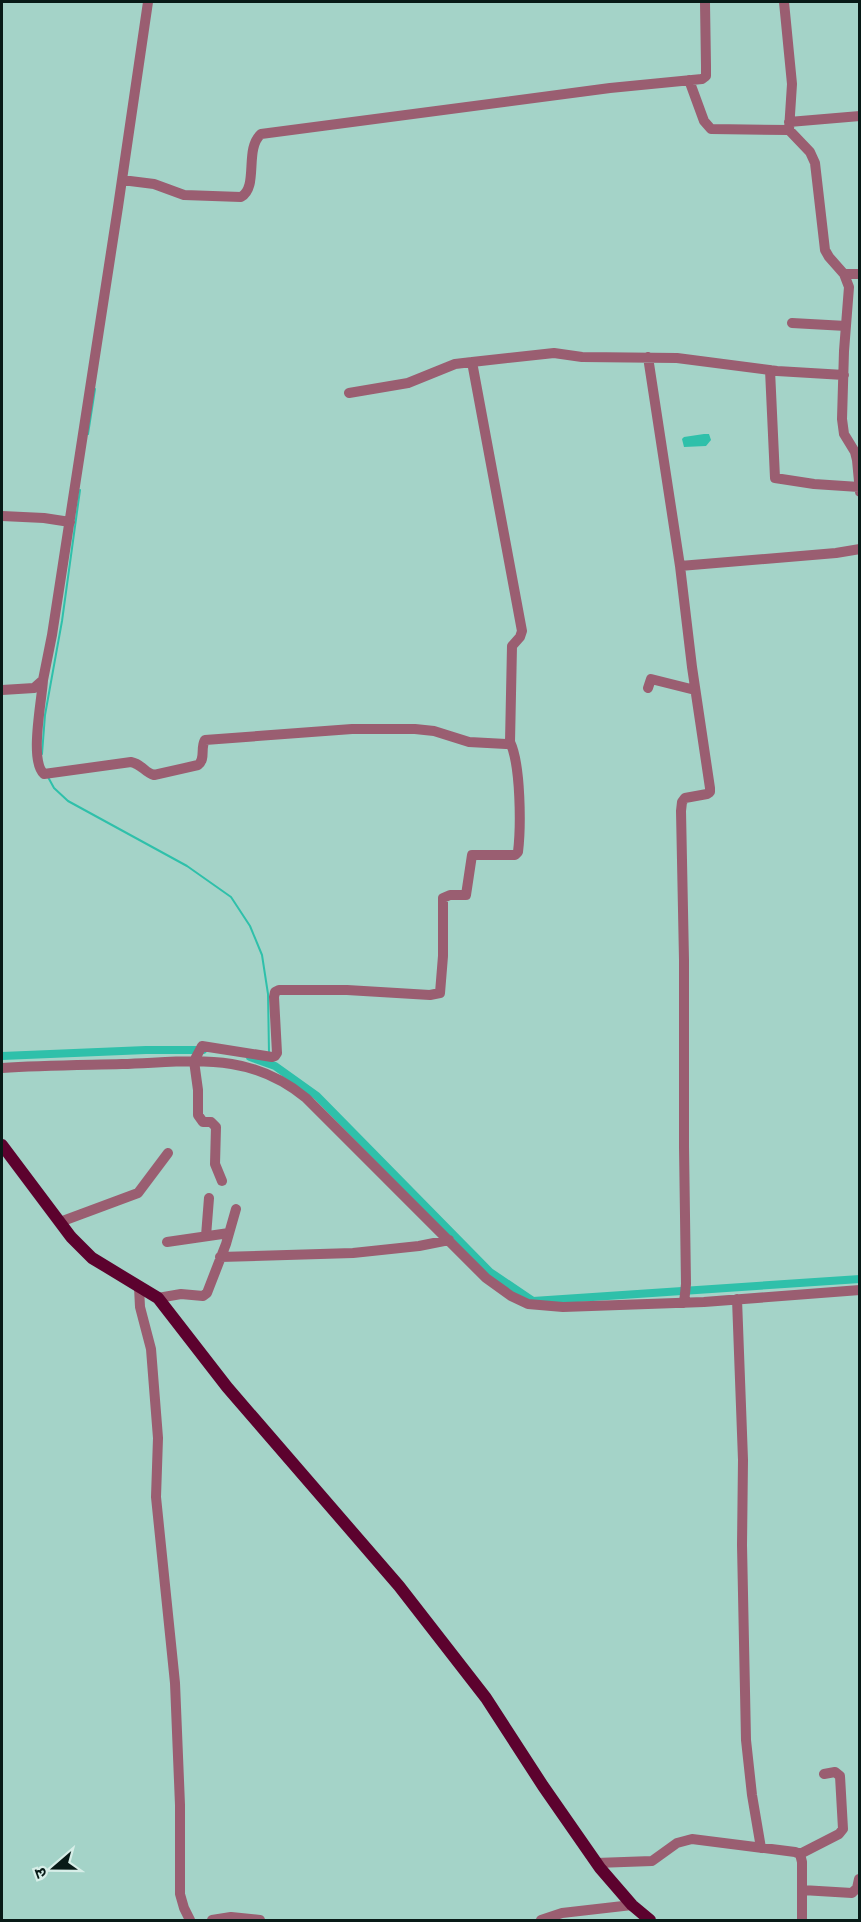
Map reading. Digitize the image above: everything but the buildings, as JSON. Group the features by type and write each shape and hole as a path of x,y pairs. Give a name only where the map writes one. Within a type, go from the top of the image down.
{"main road":[{"path":"2,1145 71,1237 92,1258 158,1298 227,1387 399,1586 486,1698 596,1863 632,1905 650,1920"}],"street":[{"path":"148,2 126,181 43,680 37,745 39,768 47,773 132,762 140,764 154,775 198,765 202,760 205,740 352,729 415,729 435,731 469,742 504,745 510,742"},
{"path":"784,2 792,84 789,126 813,158 817,173 825,250 844,274 849,287 844,375 844,432 855,452 860,492"},
{"path":"126,181 166,187 184,195 241,197 248,190 253,152 256,140 261,134 610,87 702,79 706,76 705,3"},
{"path":"689,80 708,128 717,130 789,126 860,116"},
{"path":"844,274 860,274"},
{"path":"792,323 846,326"},
{"path":"349,393 408,383 455,364 554,353 582,357 648,357 707,361 770,370 844,375"},
{"path":"648,357 680,566 710,788 706,794 685,798 681,811 685,1294"},
{"path":"2,1068 198,1054 267,1056 277,1053 274,997 276,991 347,990 430,995 440,993 443,956 443,898 450,895 466,895 472,855 515,855 518,852 518,790 514,751 510,742 511,651 512,644 520,637 522,631 472,362"},
{"path":"770,370 775,478 814,484 859,487"},
{"path":"2,516 70,522"},
{"path":"680,566 859,550"},
{"path":"648,687 651,679 695,690"},
{"path":"2,690 34,688 43,680"},
{"path":"198,1054 198,1115 203,1122 211,1122 216,1126 214,1164 222,1181"},
{"path":"198,1054 247,1066 266,1073 293,1088 343,1133 486,1278 528,1304 574,1308 685,1294 737,1299 860,1290"},
{"path":"60,1222 138,1193 168,1153"},
{"path":"206,1236 209,1198"},
{"path":"158,1298 181,1294 203,1296 210,1288 236,1209"},
{"path":"166,1242 229,1233"},
{"path":"220,1257 353,1253 420,1246 449,1240"},
{"path":"139,1287 140,1307 151,1349 158,1438 156,1487 175,1683 180,1805 180,1894 190,1920"},
{"path":"737,1299 743,1460 742,1545 746,1740 761,1848"},
{"path":"596,1863 652,1861 677,1843 692,1839 800,1854 839,1834 843,1828 840,1776 836,1772 824,1774"},
{"path":"800,1854 802,1920"},
{"path":"802,1890 852,1893 857,1888 859,1879"},
{"path":"541,1920 562,1914 632,1905"},
{"path":"212,1920 231,1917 260,1920"}],"shaded area":[{"path":"709,434 711,440 706,446 684,447 682,439 684,437"}],"waterway":[{"path":"88,434 95,389"},
{"path":"42,754 45,715 62,621 80,490"},
{"path":"48,777 54,788 68,801 187,866 231,897 250,926 262,955 268,994 269,1052"},
{"path":"2,1056 203,1050"},
{"path":"250,1057 275,1066 317,1096 490,1272 533,1301 860,1279"}]}
